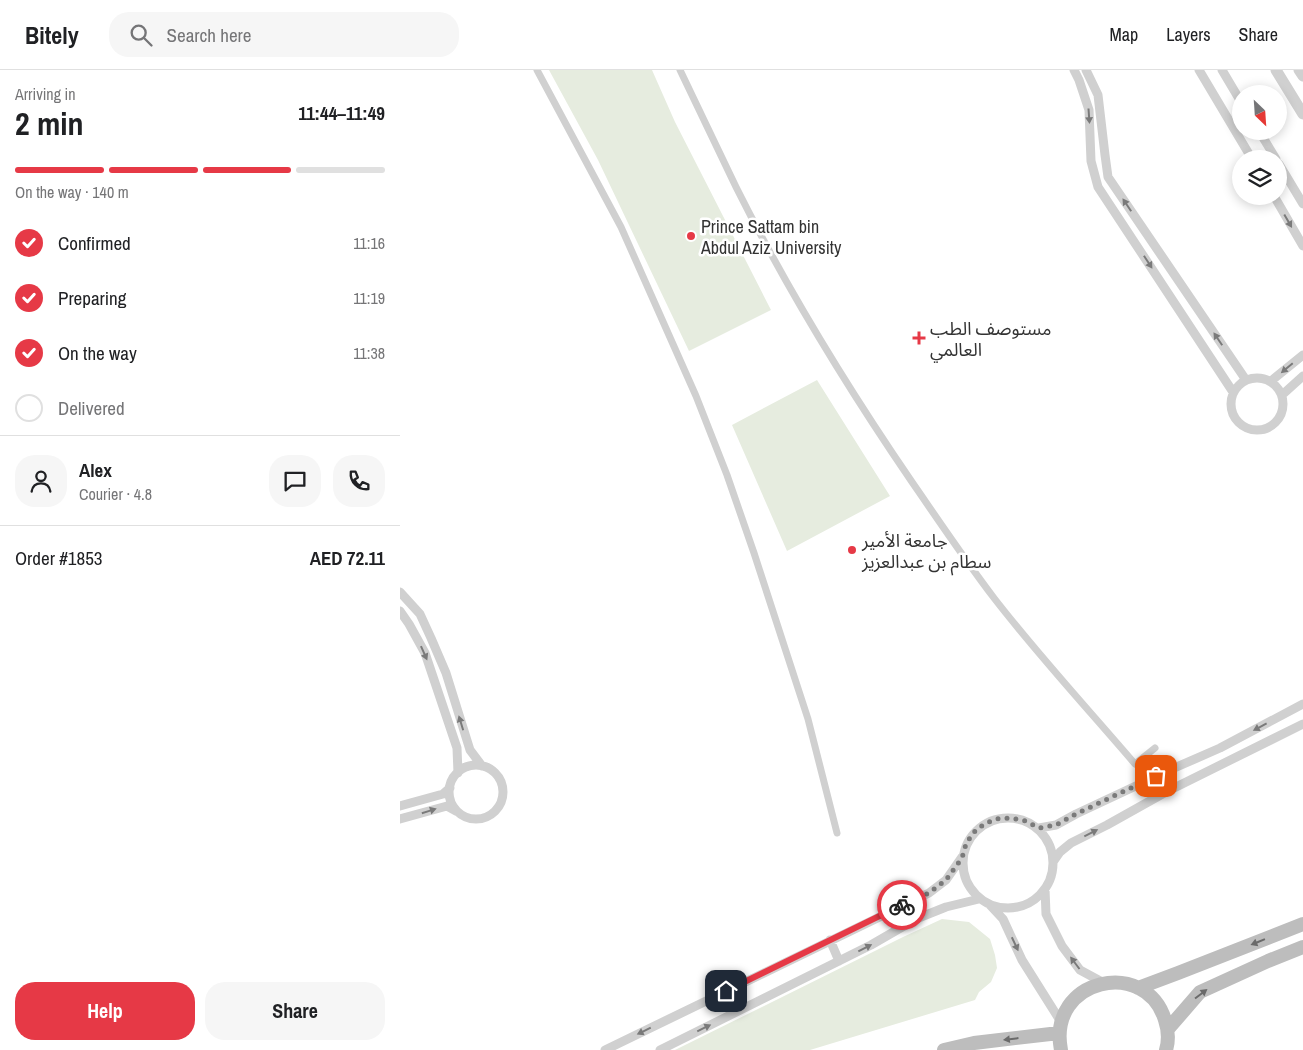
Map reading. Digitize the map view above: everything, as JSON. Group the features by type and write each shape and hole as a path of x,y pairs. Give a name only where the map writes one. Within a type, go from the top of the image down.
{"main road":[{"path":"1138,988 1303,924"},
{"path":"1168,1029 1200,992 1268,960 1303,947"},
{"path":"1061,1050 1058,1039 1060,1027 1067,1008 1076,996 1089,988 1104,983 1121,982 1138,988 1152,998 1163,1012 1168,1029 1166,1050"},
{"path":"944,1050 1060,1027"}],"street":[{"path":"537,70 621,227 696,396 727,475 808,719 837,833"},
{"path":"680,70 736,188 807,317 878,432 954,543 994,598 1135,764 1155,748"},
{"path":"1074,70 1089,110 1091,161 1098,187 1233,392"},
{"path":"1086,70 1098,95 1108,177 1246,380"},
{"path":"1199,70 1247,150"},
{"path":"1222,70 1232,87"},
{"path":"1276,70 1303,114"},
{"path":"1299,70 1303,76"},
{"path":"1287,177 1303,204"},
{"path":"1279,205 1303,246"},
{"path":"1271,382 1303,355"},
{"path":"1282,395 1303,376"},
{"path":"1254,377 1263,378 1278,387 1282,395 1282,412 1272,426 1255,430 1239,424 1234,417 1230,400 1238,385 1246,380 1254,377"},
{"path":"400,592 420,614 432,638 446,673 470,750 482,766"},
{"path":"400,611 425,653 457,748 458,773"},
{"path":"1039,828 1056,825 1220,748 1303,704"},
{"path":"1053,862 1060,852 1071,843 1166,792 1303,724"},
{"path":"1220,748 1226,762"},
{"path":"400,819 446,806 464,816 473,819 491,815 502,801 501,783 496,775 482,766 465,768 458,773 450,788 452,804 457,812"},
{"path":"400,806 443,794 450,788"},
{"path":"1010,818 1023,820 1039,828 1051,848 1053,862 1051,876 1045,889 1034,900 1020,907 1004,908 988,904 979,899 969,887 963,873 962,858 966,844 973,833 984,824 996,819 1010,818"},
{"path":"605,1050 929,893 946,880 962,858"},
{"path":"1045,889 1046,914 1062,946 1080,970 1104,983"},
{"path":"660,1050 871,945 916,919 946,907 979,899"},
{"path":"988,904 1003,919 1022,960 1060,1027"},
{"path":"830,940 839,961"}],"shaded area":[{"path":"549,70 652,70 675,122 771,310 689,351 598,160"},
{"path":"817,380 890,496 787,551 732,425"},
{"path":"942,919 969,922 990,939 997,968 991,982 979,992 975,1000 810,1050 675,1050 903,937"}],"way so far":[{"path":"902,905 929,893 946,880 962,858 966,844 973,833 984,824 996,819 1010,818 1023,820 1039,828 1056,825 1156,776"}],"place":[{"name":"Prince Sattam bin Abdul Aziz University","path":"691,236"},
{"name":"مستوصف الطب العالمي","path":"919,338"},
{"name":"جامعة الأمير سطام بن عبدالعزيز","path":"852,550"}],"route":[{"path":"726,991 902,905"}]}
